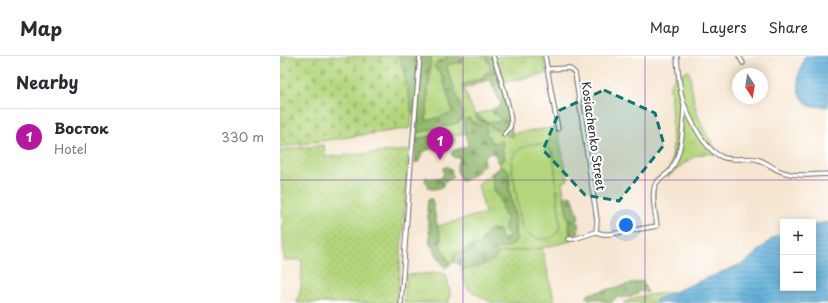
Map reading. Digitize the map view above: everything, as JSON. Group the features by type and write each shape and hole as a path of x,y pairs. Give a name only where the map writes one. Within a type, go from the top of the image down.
{"street":[{"path":"401,303 420,56"},
{"path":"493,56 504,90 511,122 510,127 504,135"},
{"path":"545,56 558,129"},
{"path":"568,240 596,232 611,234 657,226 654,197 655,185 657,181 670,172 680,150 684,104 677,56"},
{"path":"739,56 743,63"},
{"name":"Kosiachenko Street","path":"548,69 569,68 575,73 597,220 596,232"},
{"path":"684,104 704,141 715,154 724,158 735,160 756,159 780,171 792,175 828,174"}],"highlighted area":[{"path":"604,90 655,113 664,145 619,201 585,195 543,150 560,110"}],"green space":[{"path":"280,56 400,56 412,114 411,128 280,147"},
{"path":"376,56 431,56 426,121 453,113 441,73 436,70 434,65 439,60 442,61 446,59 446,56 461,56 463,58 461,63 450,64 447,67 464,117 458,123 417,133 417,114 412,114 400,100"},
{"path":"431,56 446,56 447,59 442,61 436,70 441,73 454,113 426,122"},
{"path":"461,56 486,56 492,72 484,74 483,77 462,85 475,115 501,106 493,111 493,113 499,116 501,121 479,121 494,129 501,129 513,136 515,133 557,127 568,180 562,182 571,241 542,248 498,253 494,252 492,249 504,248 515,235 516,222 509,191 510,180 502,166 500,167 499,162 505,159 502,149 490,141 477,125 473,123 464,127 465,133 453,136 452,134 439,134 416,139 417,133 458,123 447,67 450,64 463,59","holes":["532,144 553,152 560,223 559,229 554,235 522,228 511,162 512,158 519,150"]},
{"path":"486,56 493,56 503,90 513,136 507,136 501,130 495,129 477,119 476,116 479,116 489,122 501,121 499,116 493,114 493,111 501,105 490,79 464,89 461,85 483,77 484,74 491,72"},
{"path":"543,56 547,73 503,83 495,57"},
{"path":"689,71 694,103 699,118 718,151 715,155 702,154 696,156 668,177 667,174 672,160 673,137 670,85 677,74"},
{"path":"468,118 473,123 487,128 485,133 490,137 490,141 494,143 501,141 503,143 502,149 505,159 499,162 497,161 496,155 491,153 486,155 484,160 485,164 471,177 461,181 457,171 457,163 460,157 455,158 452,155 452,151 468,146 463,120"},
{"path":"450,133 455,140 453,143 448,146 432,148 421,153 421,158 415,163 416,139"},
{"path":"532,144 547,146 553,155 554,160 560,226 553,236 542,239 531,236 522,228 511,162 514,155 519,150"},
{"path":"324,145 325,157 409,150 397,303 297,303 301,287 302,260 284,260 280,150"},
{"path":"502,166 508,170 509,173 509,191 514,209 517,239 510,246 493,249 498,255 488,264 479,265 471,269 464,269 453,260 454,252 467,252 467,247 481,245 482,238 491,229 499,230 501,239 507,239 510,235 505,230 505,223 507,221 500,197 494,190 492,173"},
{"path":"445,167 451,169 453,177 443,182 443,186 439,188 428,188 425,180 426,177 429,179 442,177 444,173 443,168"},
{"path":"492,173 493,185 496,194 500,197 507,222 505,226 510,235 507,239 503,240 488,231 481,245 471,247 464,253 458,252 454,255 453,260 455,262 449,265 448,259 440,243 442,241 438,234 438,226 485,213 478,184"},
{"path":"572,196 579,217 577,219 579,227 578,234 571,236 564,197"},
{"path":"432,199 437,226 442,241 440,243 449,262 449,265 445,268 430,244 427,209 428,200"},
{"path":"542,248 555,303 492,303 468,289 461,270 486,264 494,259 498,253"},
{"path":"446,274 451,297 449,297 449,303 404,303 406,275"},
{"path":"642,281 648,293 641,291 629,297 617,297 611,303 596,299 589,299 586,297 589,294"},
{"path":"671,293 659,298 654,303 623,303 637,297"}],"water":[{"path":"805,56 828,56 828,107 809,106 799,94 798,77"},
{"path":"828,222 828,303 654,303 659,298 746,262 774,237 780,234 780,291 816,291 816,224"}],"place":[{"name":"Восток","path":"440,160"}]}
